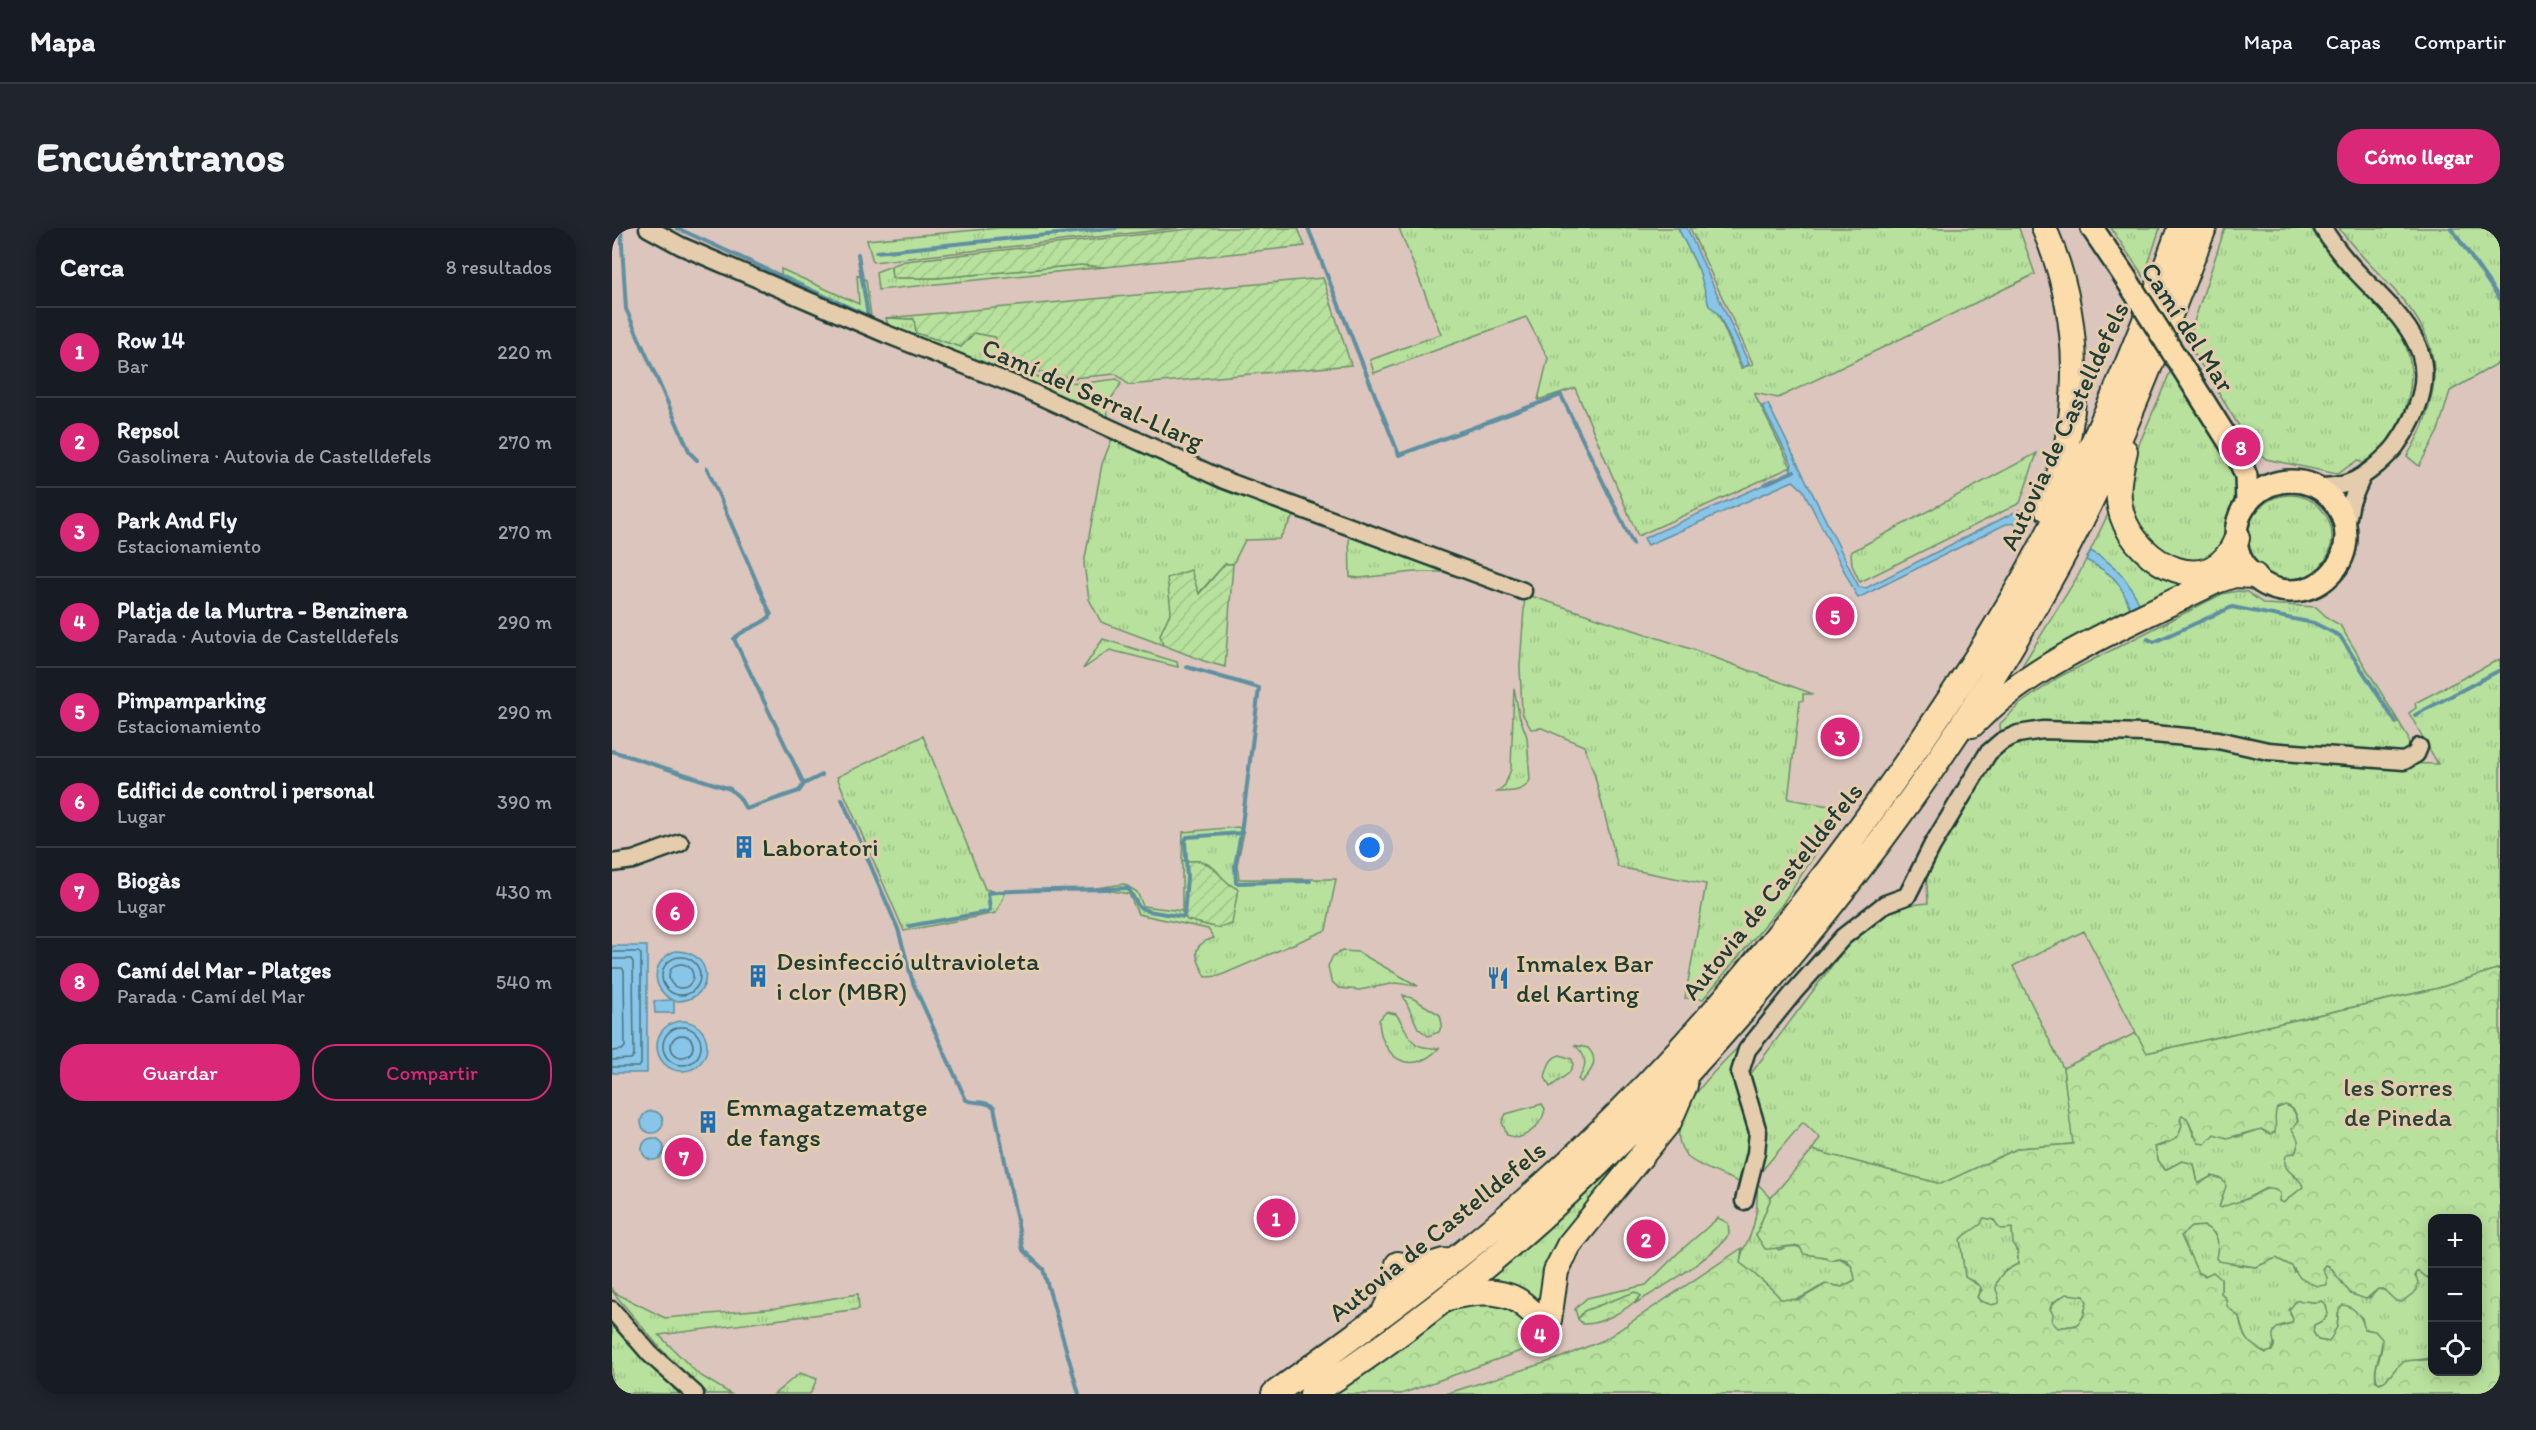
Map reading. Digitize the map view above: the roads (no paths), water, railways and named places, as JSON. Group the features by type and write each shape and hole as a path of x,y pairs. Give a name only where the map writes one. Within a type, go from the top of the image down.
{"highway":[{"path":"2014,594 2060,473 2066,449 2073,398 2074,369 2070,314 2062,280 2044,228"},
{"name":"Autovia de Castelldefels","path":"1274,1394 1383,1315 1515,1210 1588,1144 1689,1039 1767,949 1889,789 1939,716 2014,594 2078,476 2122,379 2180,228"},
{"name":"Autovia de Castelldefels","path":"1312,1394 1445,1299 1574,1189 1690,1072 1834,903 1887,836 1942,756 2014,642 2059,563 2133,412 2204,228"},
{"path":"2133,412 2120,471 2118,494 2122,515 2140,546 2158,561 2173,569 2183,572 2202,572 2219,565 2232,550 2237,538"},
{"path":"1942,756 1985,712 2022,682 2050,664 2216,581 2234,575 2255,576"},
{"path":"1445,1299 1475,1293 1494,1293 1517,1300 1538,1318 1549,1320 1556,1271 1569,1245 1669,1122 1690,1072"}],"main road":[{"name":"Camí del Mar","path":"2092,228 2238,456 2246,476 2247,504"},
{"name":"Camí del Mar","path":"2238,456 2259,472 2287,481"},
{"path":"2287,481 2302,482 2326,493 2338,506 2346,527 2344,552 2339,564 2331,574 2315,586 2287,591 2266,584 2244,566 2240,555 2237,538 2240,518 2247,504 2261,490 2287,481"}],"street":[{"name":"Camí del Serral-Llarg","path":"648,228 681,246 875,329 1020,387 1224,480 1523,591"},
{"path":"2323,228 2344,256 2403,319 2415,341 2421,365 2422,391 2415,414 2394,450 2361,479 2351,502 2346,527"},
{"path":"2316,487 2336,486 2361,479"},
{"path":"1744,1201 1756,1153 1758,1132 1740,1072 1747,1050 1843,937 1885,904 1907,896 1932,846 1988,753 2002,741 2018,734 2043,730 2143,733 2218,740 2268,751 2404,761 2416,754 2419,747"},
{"path":"612,863 633,860 680,843"},
{"path":"612,1310 650,1354 695,1394"}],"water":[{"path":"1678,228 1687,228 1749,364 1743,368 1720,317 1709,306 1699,270"},
{"path":"1768,404 1859,587 1866,588 2019,510 2022,513 2017,523 2006,524 1858,598 1803,490 1793,481 1648,545 1644,538 1790,473 1792,464 1762,406"},
{"path":"2091,551 2109,562 2121,574 2141,607 2132,613 2116,581 2105,571 2086,560"},
{"path":"612,946 647,946 647,1073 612,1073"},
{"path":"675,951 688,953 698,959 704,967 706,976 704,986 698,994 688,999 674,1001 674,1013 655,1013 654,1001 672,1000 660,989 656,975 661,961"},
{"path":"682,1021 696,1025 703,1032 707,1046 703,1060 696,1067 682,1071 668,1067 661,1060 657,1046 661,1032 668,1025"},
{"path":"652,1111 662,1118 663,1122 656,1132 652,1133 642,1126 641,1122 648,1112"},
{"path":"653,1138 663,1145 664,1149 657,1159 653,1160 643,1153 642,1149 649,1139"}],"waterway":[{"path":"621,228 626,309 690,453 697,460"},
{"path":"677,228 868,316 858,254"},
{"path":"876,252 1116,228"},
{"path":"1308,228 1399,455 1561,395 1633,544"},
{"path":"2451,228 2500,299"},
{"path":"707,468 771,615 734,639 804,784"},
{"path":"1765,484 1794,471"},
{"path":"2148,639 2154,642 2232,607 2314,623 2340,636 2396,723"},
{"path":"1187,667 1259,688 1241,833"},
{"path":"2415,715 2500,670"},
{"path":"612,751 730,789 739,797 746,809 799,791 804,784 822,775"},
{"path":"842,799 898,929 913,983 966,1100 994,1107 1023,1250 1043,1269 1079,1394"},
{"path":"909,926 987,912 990,910 988,893 1023,891 1128,888 1139,907 1148,911 1184,917 1187,877 1185,841 1187,837 1241,833 1235,866 1236,883 1310,881"}],"place":[{"name":"Camí del Mar - Platges","path":"2241,447"},
{"name":"Pimpamparking","path":"1835,616"},
{"name":"Park And Fly","path":"1840,737"},
{"name":"Laboratori","path":"744,847"},
{"name":"Edifici de control i personal","path":"675,912"},
{"name":"Desinfecció ultravioleta i clor (MBR)","path":"758,976"},
{"name":"Inmalex Bar del Karting","path":"1498,978"},
{"name":"Emmagatzematge de fangs","path":"708,1122"},
{"name":"Biogàs","path":"684,1157"},
{"name":"Row 14","path":"1276,1218"},
{"name":"Repsol","path":"1646,1239"},
{"name":"Platja de la Murtra - Benzinera","path":"1540,1334"}],"park label":[{"name":"les Sorres de Pineda","path":"2398,1102"}]}
